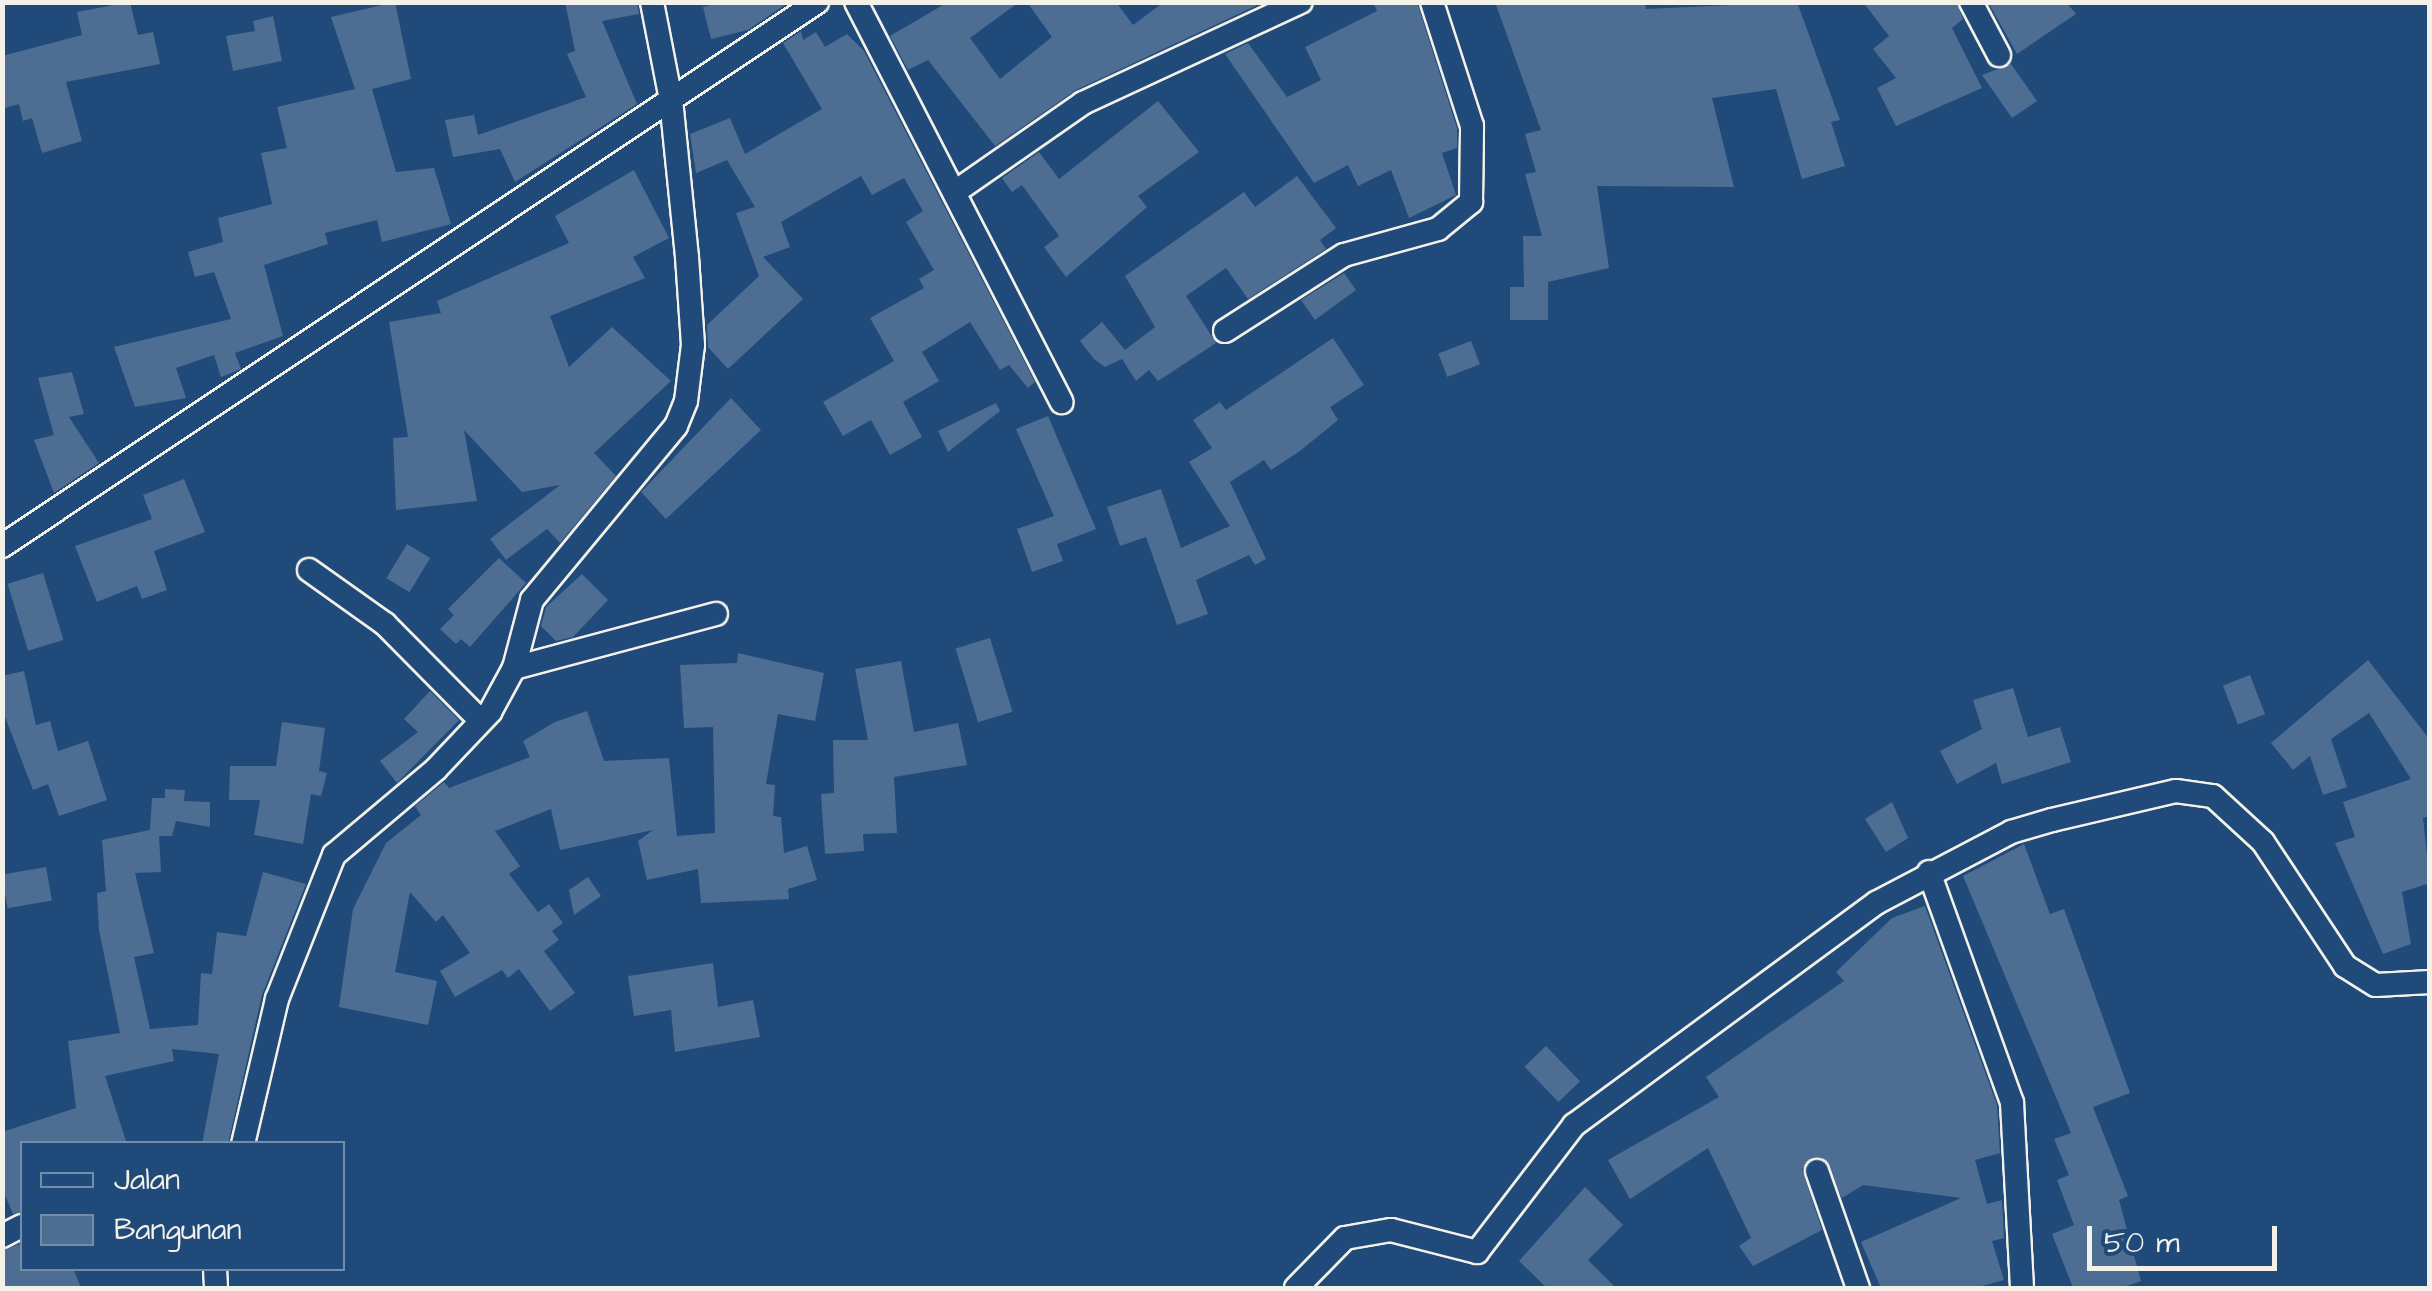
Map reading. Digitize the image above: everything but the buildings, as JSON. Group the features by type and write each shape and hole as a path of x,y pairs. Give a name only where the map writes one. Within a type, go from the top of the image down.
{"street":[{"path":"244,1141 277,999 334,855 482,721 514,668 532,600 676,426 686,401 693,344 671,100 652,2"},
{"path":"2,546 817,2"},
{"path":"856,2 1062,402"},
{"path":"955,192 1107,90 1302,2"},
{"path":"1225,331 1344,255 1438,229 1470,202 1472,126 1432,2"},
{"path":"1970,2 1999,55"},
{"path":"309,570 385,624 482,721"},
{"path":"514,668 716,614"},
{"path":"1296,1288 1345,1238 1391,1230 1477,1252 1574,1125 1929,872 2052,820 2176,791 2213,796 2263,842 2345,966 2376,985 2430,982"},
{"path":"1929,872 2012,1103 2022,1288"},
{"path":"1817,1171 1858,1288"}]}
